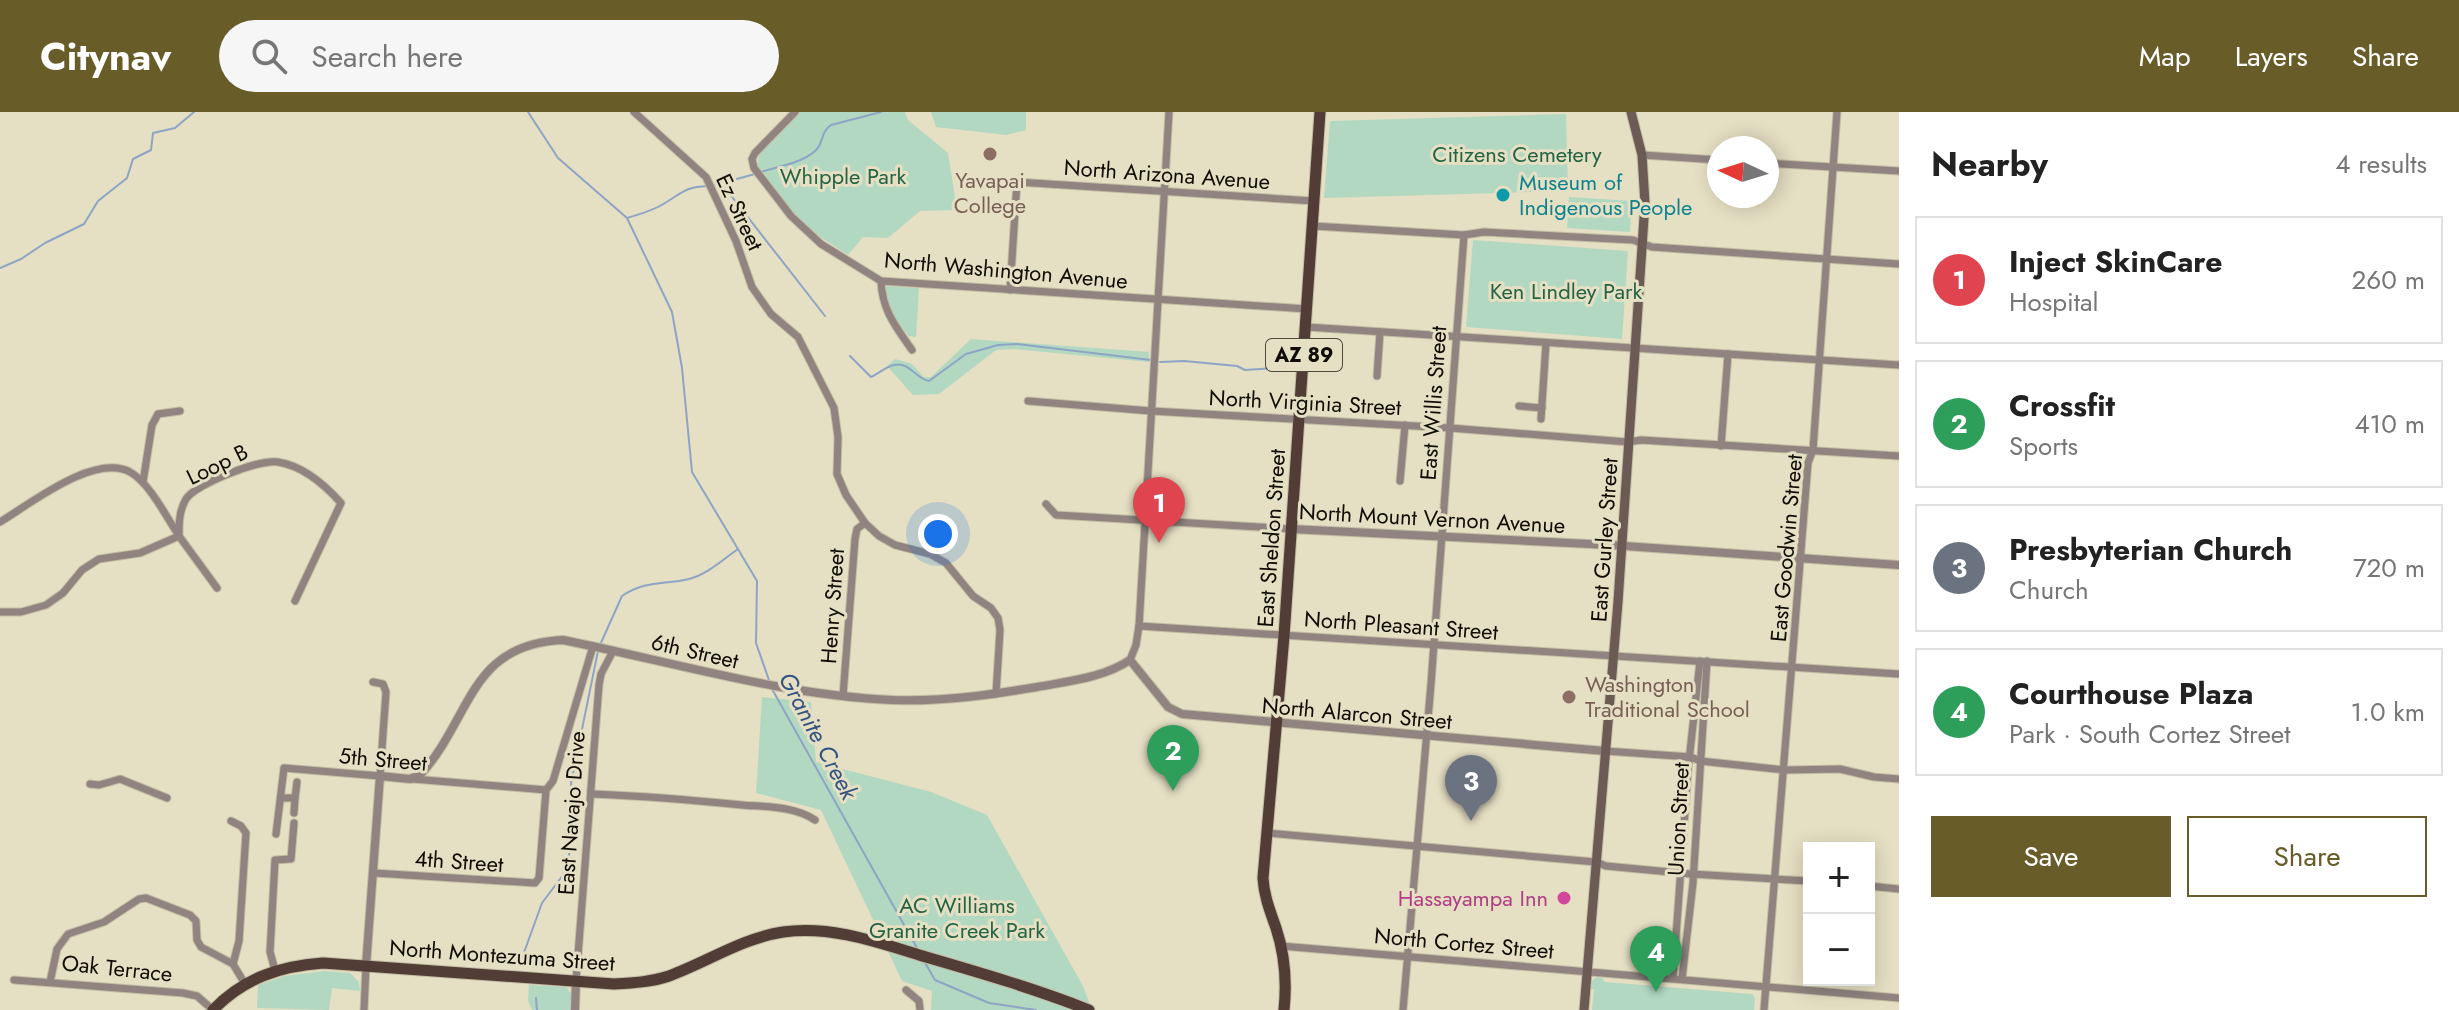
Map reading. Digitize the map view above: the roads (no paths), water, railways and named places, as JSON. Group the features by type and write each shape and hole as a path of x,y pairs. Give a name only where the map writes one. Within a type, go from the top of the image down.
{"main road":[{"name":"East Sheldon Street","path":"1284,1010 1287,982 1285,963 1264,890 1320,112"},
{"name":"East Gurley Street","path":"1584,1010 1614,656 1643,245 1645,194 1642,155 1631,112"},
{"name":"North Montezuma Street","path":"213,1010 245,984 275,970 323,963 614,984 665,977 756,939 783,932 836,932 1000,978 1089,1010"}],"street":[{"name":"Ez Street","path":"634,112 706,177 736,241 752,287 771,314 798,337 834,408 838,437 837,474 846,495 865,523"},
{"name":"North Washington Avenue","path":"795,112 755,153 752,159 754,168 791,216 821,244 881,281 1307,309"},
{"path":"1130,660 1139,626 1169,112"},
{"name":"East Goodwin Street","path":"1764,1010 1808,463 1813,450 1837,112"},
{"path":"1642,155 1707,159"},
{"path":"1779,164 1899,171"},
{"name":"North Arizona Avenue","path":"1010,290 1017,182 1315,201"},
{"path":"1313,226 1633,240 1643,245 1899,264"},
{"name":"East Willis Street","path":"1403,1010 1427,737 1464,235"},
{"path":"881,281 887,315 912,350"},
{"path":"1306,327 1899,365"},
{"path":"1377,376 1380,332"},
{"path":"1541,419 1546,343"},
{"path":"1721,446 1728,354"},
{"name":"North Virginia Street","path":"1028,401 1628,442 1641,440 1899,456"},
{"path":"1519,406 1542,408"},
{"path":"143,482 152,425 158,414 180,411"},
{"path":"1400,481 1405,425"},
{"name":"Loop B","path":"179,536 179,517 183,505 188,495 199,488 266,461 280,462 298,469 318,481 341,503 295,601"},
{"path":"0,522 88,471 115,468 129,471 143,482 217,588"},
{"name":"North Mount Vernon Avenue","path":"1046,504 1056,515 1899,565"},
{"path":"865,523 895,545 930,554 946,563 973,596 991,608 998,618 1000,630 996,694"},
{"name":"Henry Street","path":"843,696 855,539 857,529 865,523"},
{"path":"0,612 21,612 46,605 63,593 82,570 99,559 140,553 179,536"},
{"name":"North Pleasant Street","path":"1139,626 1899,674"},
{"name":"6th Street","path":"410,779 420,775 427,767 492,666 504,655 529,644 546,641 563,640 763,685 843,696 914,700 996,694 1115,670 1130,660"},
{"path":"546,790 553,781 597,647"},
{"name":"East Navajo Drive","path":"576,981 599,685 613,651"},
{"name":"North Alarcon Street","path":"1130,660 1168,707 1182,714 1605,751"},
{"name":"Union Street","path":"1673,978 1680,873 1703,661"},
{"name":"Union Street","path":"1682,979 1688,939 1700,761 1703,661"},
{"path":"364,1010 386,692 383,684 373,682"},
{"path":"1605,751 1691,757 1700,761 1785,770 1840,769 1899,779"},
{"name":"5th Street","path":"276,834 284,768 546,790"},
{"path":"90,784 99,785 120,779 167,798"},
{"path":"294,813 297,782"},
{"name":"4th Street","path":"374,873 535,883 539,878 546,790"},
{"path":"592,794 783,808 807,814 815,820"},
{"path":"281,798 295,798"},
{"path":"231,821 246,833 239,941 233,964"},
{"path":"275,970 270,952 275,860 291,859 294,823"},
{"path":"1267,833 1596,862 1691,874 1803,880"},
{"path":"1875,887 1899,889"},
{"name":"Oak Terrace","path":"213,1010 197,996 183,993 50,982 57,949 68,934 104,922 139,899 146,898 190,915 196,921 197,940 201,947 233,964 245,984"},
{"name":"North Cortez Street","path":"1281,946 1899,998"},
{"path":"14,980 50,982"},
{"path":"575,1010 576,981"},
{"path":"906,990 919,1001 920,1010"}],"waterway":[{"path":"0,268 84,224 98,201 127,178 133,159 151,150 153,133 175,128 194,112"},
{"name":"Granite Creek","path":"528,112 558,158 627,218 672,312 682,368 692,472 757,581 756,643 770,683"},
{"path":"761,172 810,155 818,148 831,125 881,112"},
{"path":"715,185 755,174"},
{"path":"722,184 825,316"},
{"path":"627,218 656,208 689,189 708,186"},
{"path":"850,356 871,377 899,364 929,381 966,354 998,345 1017,344 1151,360"},
{"path":"1160,362 1184,361 1237,366 1245,370 1293,367"},
{"path":"600,645 622,596 647,585 696,577 738,549"},
{"path":"522,958 542,903 563,875 569,855 574,814 571,783 598,651"},
{"name":"Granite Creek","path":"772,689 917,948"},
{"name":"Granite Creek","path":"924,961 935,980 989,1003 1036,1010"},
{"path":"536,998 537,1010"}],"place":[{"name":"Yavapai College","path":"990,154"},
{"name":"Museum of Indigenous People","path":"1503,195"},
{"name":"Inject SkinCare","path":"1159,543"},
{"name":"Washington Traditional School","path":"1569,697"},
{"name":"Crossfit","path":"1173,791"},
{"name":"Presbyterian Church","path":"1471,821"},
{"name":"Hassayampa Inn","path":"1564,898"},
{"name":"Courthouse Plaza","path":"1656,992"}],"park label":[{"name":"Citizens Cemetery","path":"1517,154"},
{"name":"Whipple Park","path":"843,176"},
{"name":"Ken Lindley Park","path":"1566,291"},
{"name":"AC Williams Granite Creek Park","path":"957,918"}]}
